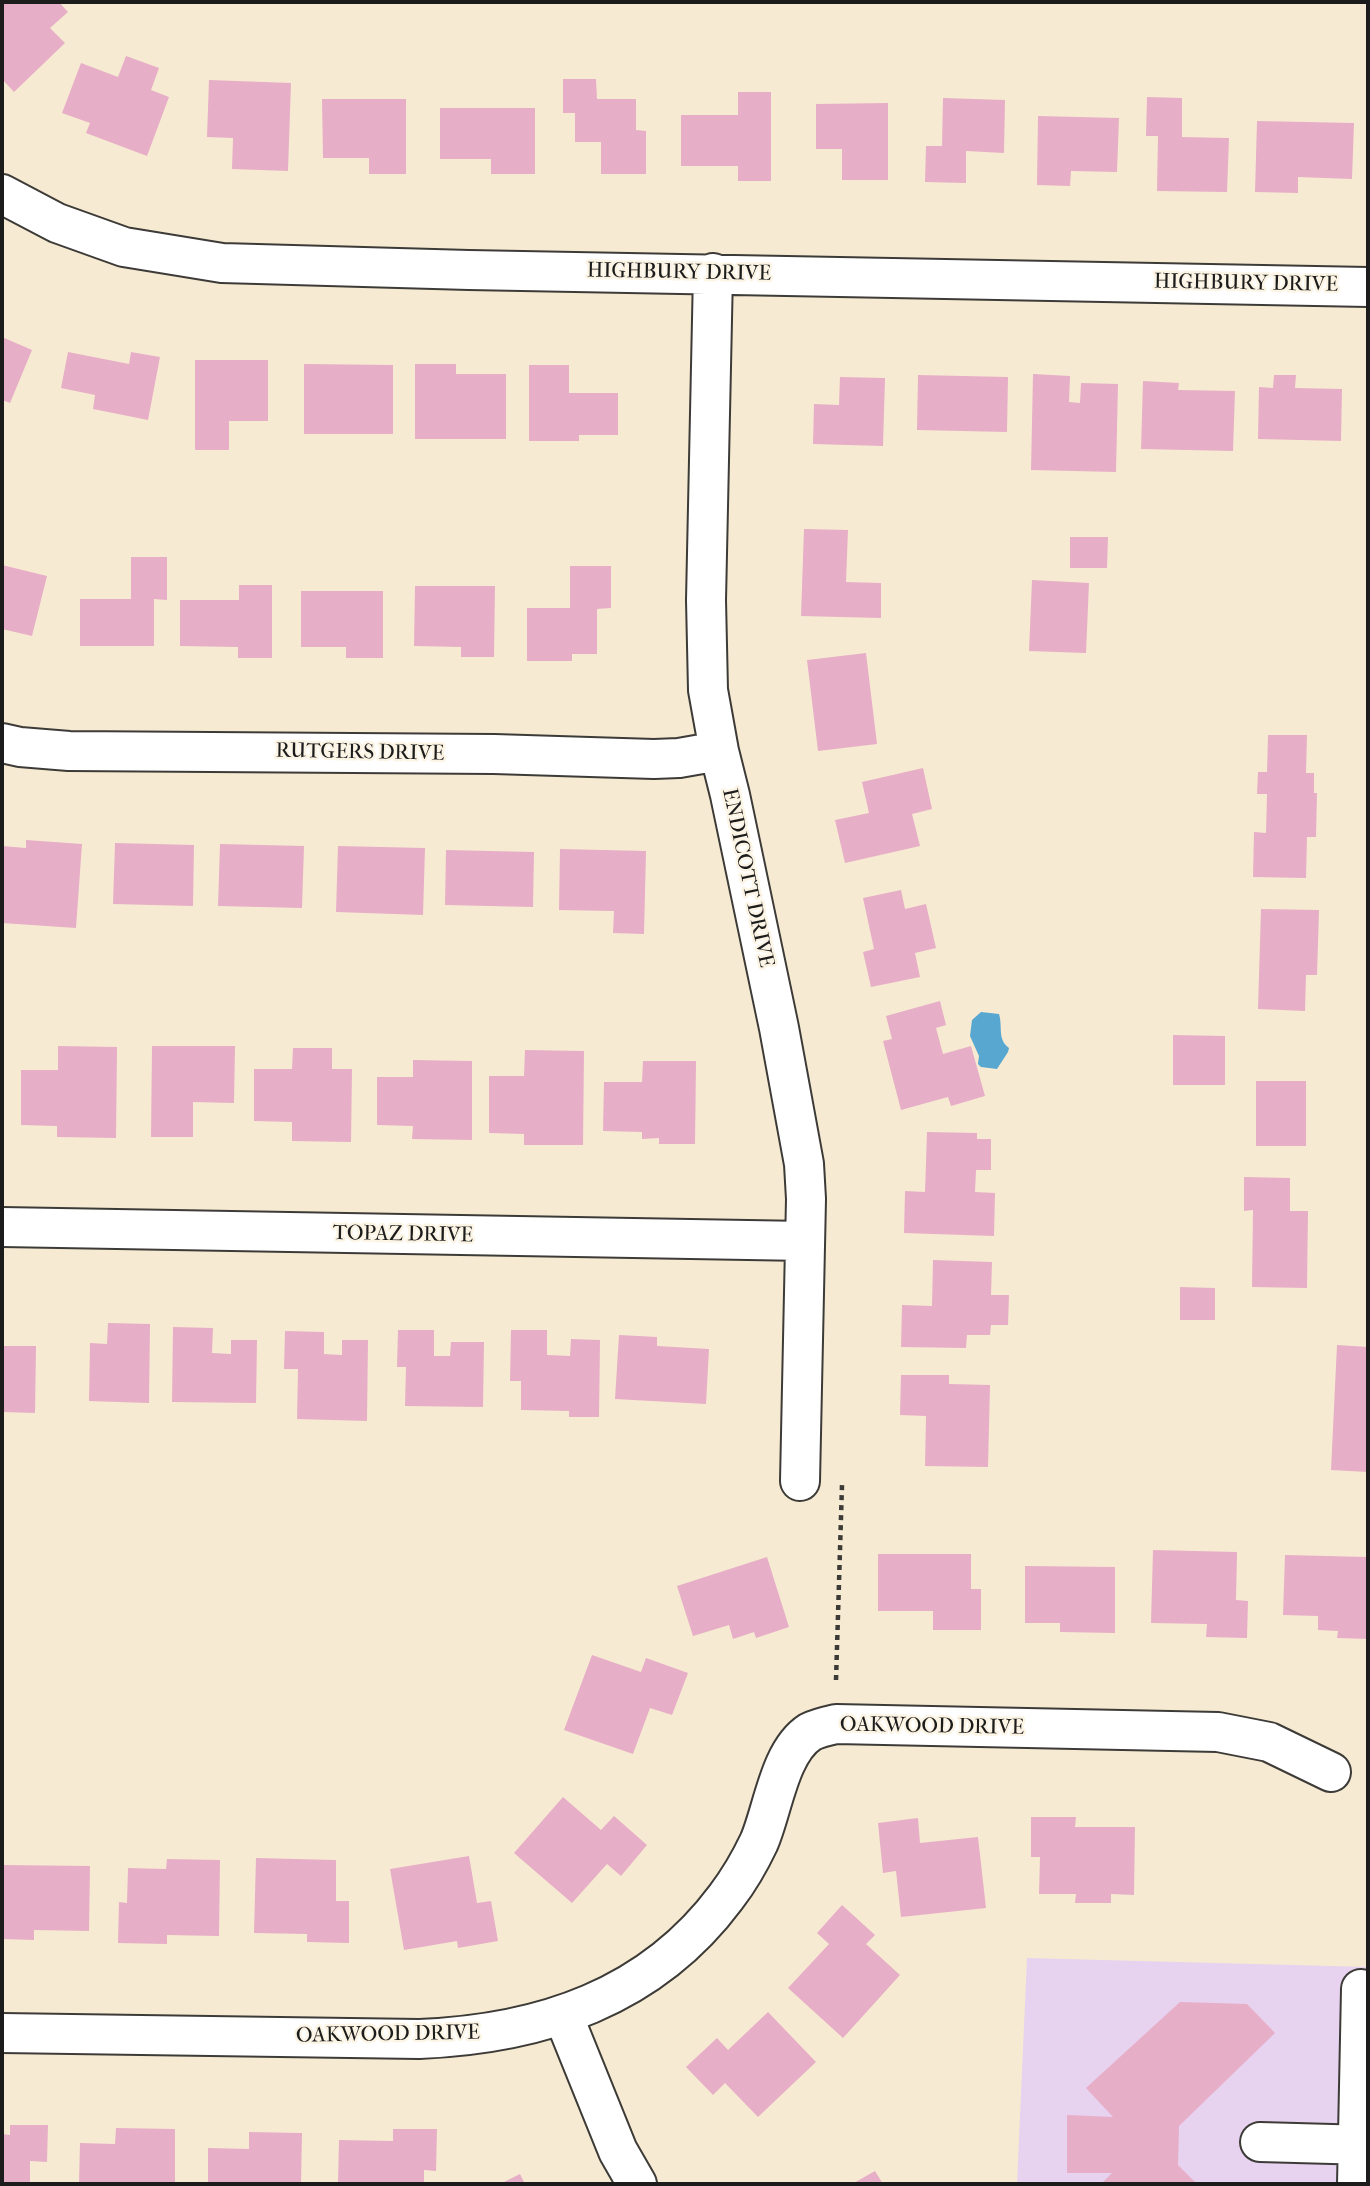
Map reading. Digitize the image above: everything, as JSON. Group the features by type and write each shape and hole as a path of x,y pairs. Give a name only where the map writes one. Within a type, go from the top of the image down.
{"street":[{"name":"HIGHBURY DRIVE","path":"2,194 57,223 124,247 222,263 1368,287"},
{"name":"ENDICOTT DRIVE","path":"713,273 706,655 708,690 779,1027 804,1164 800,1481"},
{"name":"RUTGERS DRIVE","path":"2,743 69,751 494,754 654,759 719,751"},
{"name":"TOPAZ DRIVE","path":"2,1227 805,1241"},
{"name":"OAKWOOD DRIVE","path":"2,2033 419,2039 464,2037 500,2031 563,2015 602,2000 635,1983 681,1948 706,1922 733,1886 759,1840 794,1749 809,1733 820,1728 846,1723 1218,1732 1269,1742 1331,1772"},
{"path":"1357,2184 1363,2144 1361,1989"},
{"path":"563,2015 618,2151 637,2184"},
{"path":"1260,2142 1363,2144"}],"path":[{"path":"836,1680 842,1485"}],"shaded area":[{"path":"1027,1958 1368,1967 1368,2184 1017,2184"}],"water":[{"path":"981,1012 999,1014 1002,1037 1009,1048 997,1069 981,1067 978,1064 979,1056 970,1036 972,1020"}],"building":[{"path":"2,2 59,2 68,12 50,28 65,43 14,92 2,79"},
{"path":"126,56 159,68 151,90 169,97 147,156 86,133 90,123 62,113 81,63 118,77"},
{"path":"563,79 596,79 597,99 636,99 636,130 646,131 646,174 601,174 601,142 575,142 575,113 563,113"},
{"path":"209,80 291,83 288,171 232,169 233,138 207,137"},
{"path":"738,92 771,92 771,181 738,181 738,166 681,166 681,115 738,115"},
{"path":"1147,97 1182,98 1182,137 1229,138 1227,192 1157,191 1158,136 1146,136"},
{"path":"943,98 1005,100 1004,153 966,151 966,183 925,182 926,146 942,146"},
{"path":"322,99 406,99 406,174 369,174 369,158 323,158"},
{"path":"888,103 888,180 842,180 842,149 816,149 816,104"},
{"path":"440,108 535,108 535,174 491,174 491,159 440,159"},
{"path":"1038,116 1119,118 1117,172 1071,171 1070,186 1037,185"},
{"path":"1257,121 1354,123 1352,179 1298,177 1298,193 1255,192"},
{"path":"2,337 32,350 10,403 2,400"},
{"path":"68,352 129,364 131,352 160,357 148,420 93,409 95,395 61,388"},
{"path":"195,360 268,360 268,421 229,421 229,450 195,450"},
{"path":"304,364 393,365 393,434 304,434"},
{"path":"415,364 456,364 456,374 506,374 506,439 415,439"},
{"path":"529,365 569,365 569,393 618,393 618,435 579,435 579,441 529,441"},
{"path":"1033,374 1070,376 1069,402 1080,403 1081,383 1118,384 1116,472 1031,470"},
{"path":"918,375 1008,377 1007,432 917,430"},
{"path":"1274,375 1296,375 1295,388 1342,389 1341,441 1258,439 1259,387 1273,388"},
{"path":"840,377 885,378 883,446 813,444 814,404 839,405"},
{"path":"1143,381 1179,383 1178,390 1235,391 1233,451 1141,449"},
{"path":"804,529 848,530 846,582 881,583 881,618 801,616"},
{"path":"1070,537 1108,537 1107,568 1070,568"},
{"path":"131,557 167,557 167,600 154,599 154,646 80,646 80,599 131,599"},
{"path":"2,565 47,576 32,636 2,629"},
{"path":"570,566 611,566 611,608 597,609 597,654 572,654 572,661 527,661 527,608 570,608"},
{"path":"1032,580 1089,583 1086,653 1029,651"},
{"path":"239,585 272,585 272,658 238,658 238,647 180,646 180,600 239,600"},
{"path":"415,586 495,586 494,657 461,657 461,647 414,646"},
{"path":"301,591 383,591 383,658 346,658 346,647 301,647"},
{"path":"866,653 877,744 818,751 807,660"},
{"path":"1268,735 1307,735 1306,773 1314,773 1314,793 1317,793 1316,837 1307,837 1306,878 1253,877 1254,832 1266,833 1267,794 1257,794 1258,772 1267,772"},
{"path":"923,768 932,809 912,814 920,846 845,863 835,820 869,813 862,782"},
{"path":"26,840 82,844 76,928 2,923 2,846 26,848"},
{"path":"115,843 194,845 193,906 113,904"},
{"path":"220,844 304,846 302,908 218,906"},
{"path":"338,846 425,848 423,915 336,912"},
{"path":"560,849 646,851 644,934 613,933 614,911 559,910"},
{"path":"446,850 534,852 533,907 445,905"},
{"path":"901,890 905,909 926,904 936,948 915,953 920,977 871,987 863,952 874,949 863,898"},
{"path":"1261,909 1319,910 1317,975 1306,975 1305,1011 1258,1009"},
{"path":"940,1001 946,1025 936,1028 943,1054 971,1046 985,1096 951,1106 948,1097 901,1110 883,1041 892,1039 886,1016"},
{"path":"1173,1035 1225,1036 1225,1085 1173,1085"},
{"path":"58,1046 117,1047 116,1138 57,1137 57,1126 21,1125 21,1070 58,1070"},
{"path":"152,1046 235,1046 234,1103 193,1102 193,1137 151,1137"},
{"path":"293,1048 332,1048 332,1069 352,1069 351,1142 292,1141 292,1122 254,1121 254,1069 292,1069"},
{"path":"525,1050 584,1051 583,1145 524,1145 524,1134 489,1133 489,1076 524,1076"},
{"path":"413,1060 472,1061 472,1140 412,1139 413,1126 377,1125 377,1077 413,1077"},
{"path":"643,1061 696,1061 695,1144 659,1144 659,1138 642,1139 642,1132 603,1131 604,1082 642,1082"},
{"path":"1256,1081 1306,1081 1306,1146 1256,1146"},
{"path":"927,1132 977,1133 977,1139 991,1139 991,1170 976,1170 975,1192 995,1193 994,1236 904,1233 905,1191 925,1192"},
{"path":"1244,1177 1290,1178 1290,1211 1308,1211 1307,1288 1252,1287 1253,1210 1244,1211"},
{"path":"933,1260 992,1262 991,1295 1009,1295 1008,1325 991,1325 990,1335 967,1335 966,1348 901,1347 902,1305 932,1306"},
{"path":"1180,1287 1215,1288 1215,1320 1180,1320"},
{"path":"108,1323 150,1324 149,1403 89,1401 90,1343 107,1344"},
{"path":"173,1327 213,1328 212,1353 231,1354 231,1340 257,1340 256,1403 172,1402"},
{"path":"398,1330 434,1330 434,1356 450,1356 451,1342 484,1342 483,1407 405,1406 406,1367 397,1367"},
{"path":"511,1330 547,1330 547,1355 570,1356 571,1339 600,1340 599,1417 569,1417 569,1411 521,1410 521,1381 510,1381"},
{"path":"285,1331 324,1332 324,1354 342,1355 342,1340 368,1340 367,1421 297,1419 298,1369 284,1369"},
{"path":"619,1335 657,1337 657,1346 709,1349 706,1404 615,1399"},
{"path":"1337,1345 1368,1347 1368,1472 1331,1470"},
{"path":"2,1346 36,1346 35,1413 2,1412"},
{"path":"901,1375 949,1375 949,1384 990,1385 988,1467 925,1466 926,1416 900,1415"},
{"path":"1153,1550 1237,1552 1236,1600 1248,1601 1247,1638 1206,1637 1207,1624 1151,1623"},
{"path":"878,1554 971,1554 971,1589 981,1589 981,1630 933,1630 933,1611 878,1611"},
{"path":"1285,1555 1368,1557 1368,1639 1337,1638 1338,1631 1318,1630 1318,1616 1283,1615"},
{"path":"767,1557 789,1627 756,1638 754,1632 733,1639 729,1625 693,1636 677,1586"},
{"path":"1025,1566 1115,1567 1115,1633 1060,1632 1060,1623 1025,1623"},
{"path":"592,1655 641,1672 646,1658 688,1673 672,1715 650,1708 633,1754 564,1730"},
{"path":"563,1797 601,1830 614,1816 647,1845 621,1876 607,1864 572,1903 514,1853"},
{"path":"1031,1817 1076,1817 1075,1827 1135,1827 1134,1895 1111,1894 1111,1903 1075,1903 1076,1894 1039,1894 1040,1857 1031,1857"},
{"path":"918,1818 920,1843 978,1837 986,1908 901,1917 896,1871 883,1873 878,1823"},
{"path":"469,1856 477,1903 491,1901 498,1941 458,1948 457,1941 404,1950 390,1869"},
{"path":"256,1858 336,1860 336,1901 349,1901 349,1943 307,1942 307,1934 254,1933"},
{"path":"167,1859 220,1860 219,1936 167,1935 167,1944 118,1943 119,1902 127,1903 128,1868 166,1869"},
{"path":"3,1865 90,1866 89,1931 34,1930 34,1940 2,1939"},
{"path":"842,1905 875,1935 866,1944 900,1975 843,2038 788,1988 829,1944 817,1933"},
{"path":"1180,2002 1247,2004 1275,2033 1179,2126 1178,2165 1197,2184 1101,2184 1112,2173 1067,2173 1067,2115 1113,2117 1086,2088"},
{"path":"768,2012 816,2062 758,2117 725,2083 713,2095 686,2067 717,2038 728,2050"},
{"path":"10,2125 48,2125 47,2162 30,2161 30,2184 2,2184 2,2134 10,2135"},
{"path":"116,2128 175,2129 175,2184 79,2184 80,2143 115,2144"},
{"path":"393,2129 437,2129 436,2171 424,2170 424,2184 338,2184 339,2140 393,2141"},
{"path":"249,2132 302,2133 301,2184 208,2184 208,2148 249,2149"},
{"path":"875,2171 883,2184 852,2184"},
{"path":"520,2174 525,2184 500,2184"}]}
